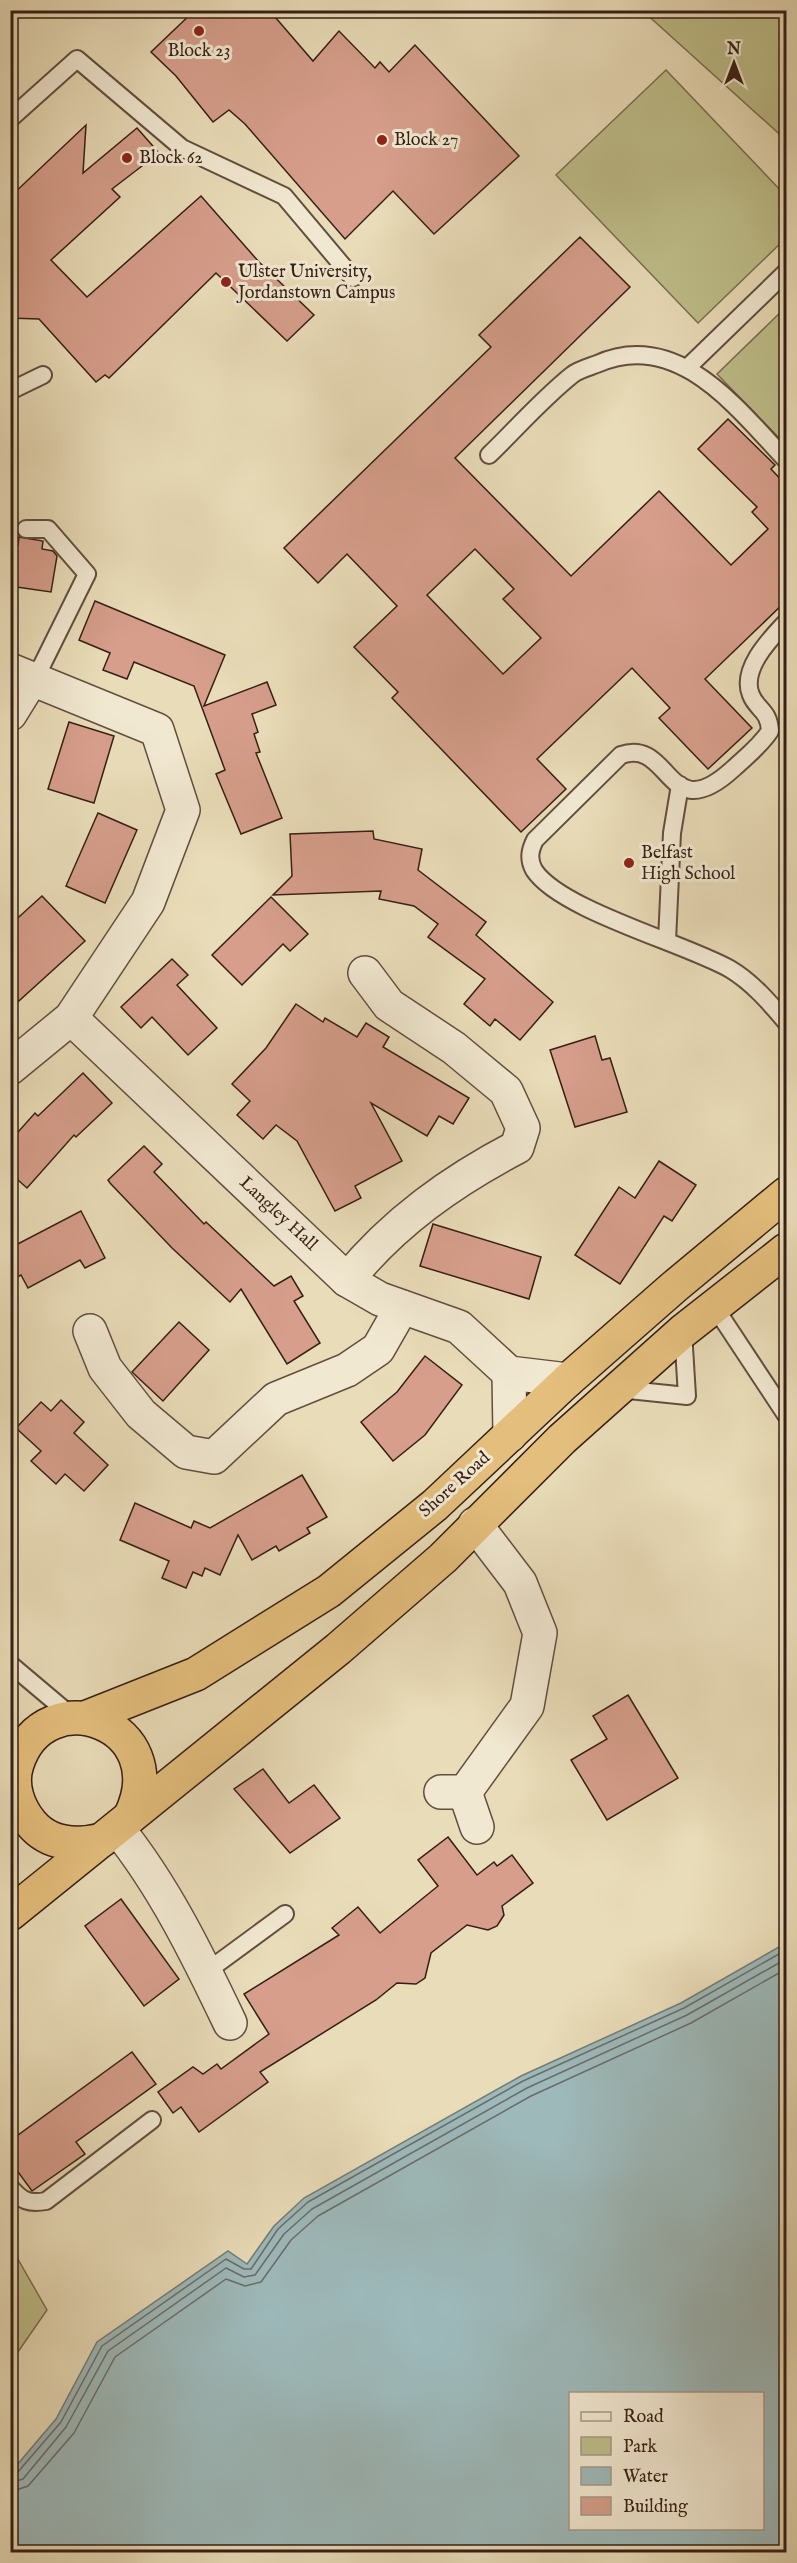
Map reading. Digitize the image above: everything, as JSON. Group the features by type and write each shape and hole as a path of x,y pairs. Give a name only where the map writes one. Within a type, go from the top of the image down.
{"highway":[{"name":"Shore Road","path":"79,1718 196,1674 329,1591 435,1505 568,1380 674,1287 786,1194"},
{"path":"10,1914 338,1649 443,1558 562,1438 683,1331 785,1253"},
{"path":"79,1718 103,1723 119,1732 131,1747 139,1764 141,1782 138,1800 116,1828 85,1844 67,1844 49,1838 34,1828 23,1814 16,1797 13,1774 20,1753 36,1734 57,1720 79,1718"}],"street":[{"path":"10,714 21,675 157,730 183,810 148,902 71,1018 10,1068"},
{"path":"347,1280 375,1246 423,1204 517,1147 523,1128 506,1091 454,1048 389,1005 364,973"},
{"name":"Langley Hall","path":"71,1018 347,1280 380,1299 459,1327 509,1372"},
{"path":"90,1331 105,1368 141,1414 186,1452 214,1457 276,1399 347,1370 378,1348 402,1307"},
{"path":"510,1435 509,1372 568,1380"},
{"path":"475,1524 520,1582 540,1633 527,1706 453,1792 477,1827"},
{"path":"116,1828 131,1846 206,1972 230,2023"}],"lane":[{"path":"10,119 77,59 182,148 284,196 353,278"},
{"path":"688,367 786,272"},
{"path":"489,455 573,374 613,357 650,356 688,367 729,400 786,460"},
{"path":"10,391 43,375"},
{"path":"21,675 42,665 87,574 48,529 26,529"},
{"path":"786,622 762,648 750,681 751,697 765,712 770,731 761,744 716,786 702,791 680,785 644,753 632,751 621,755 536,840 530,850 534,869 545,882 582,906 730,970 763,995 786,1022"},
{"path":"667,941 672,833 680,785"},
{"path":"714,1306 786,1415"},
{"path":"620,1389 687,1396 683,1331"},
{"path":"10,1664 79,1718"},
{"path":"206,1972 285,1914"},
{"path":"10,2187 22,2200 31,2203 46,2200 153,2120"}],"green space":[{"path":"643,11 786,11 786,140"},
{"path":"666,70 786,196 786,238 698,323 556,175"},
{"path":"786,307 786,445 717,374"},
{"path":"11,2247 47,2310 10,2362"}],"water":[{"path":"786,1943 786,2552 11,2552 11,2472 56,2419 97,2342 228,2251 247,2264 274,2226 304,2198 521,2076 681,2003"}],"building":[{"name":"Block 27","path":"195,10 269,10 313,61 339,31 375,68 380,62 389,72 415,45 519,156 434,234 393,191 345,239 245,124 229,110 213,122 176,76 151,52"},
{"path":"86,125 83,173 137,128 159,153 112,189 120,197 51,260 87,297 201,196 259,262 314,315 287,341 216,273 109,378 105,375 96,382 39,319 10,318 10,197"},
{"path":"580,237 630,287 455,458 571,576 659,491 731,565 768,529 752,512 757,507 698,449 728,419 775,465 771,469 786,485 786,601 705,679 752,728 708,769 659,718 670,708 632,668 537,759 566,789 521,832 392,698 398,692 354,647 397,606 347,554 318,583 284,548 491,347 479,335","holes":["475,549 514,589 503,599 541,638 503,674 427,595"]},
{"path":"19,537 43,541 42,549 53,551 57,556 51,592 10,586 10,544 18,545"},
{"path":"95,601 225,655 204,706 267,682 276,705 252,714 258,732 254,734 260,752 256,753 282,818 241,834 216,774 225,770 194,686 134,662 127,679 103,670 110,653 79,640"},
{"path":"69,722 114,736 94,803 48,789"},
{"path":"98,813 137,830 105,903 66,886"},
{"path":"373,831 374,839 422,849 418,870 486,922 476,935 553,1002 520,1040 495,1019 490,1026 464,1004 485,979 428,937 438,924 414,906 379,899 381,891 273,895 292,876 290,834"},
{"path":"42,896 85,941 10,1009 10,925"},
{"path":"271,897 308,934 290,951 283,944 242,985 212,955"},
{"path":"172,959 188,975 177,985 217,1028 188,1055 152,1017 141,1028 121,1007"},
{"path":"296,1004 323,1022 325,1018 357,1037 366,1023 389,1037 383,1047 469,1098 453,1124 439,1116 427,1136 371,1103 402,1161 355,1186 361,1198 335,1211 297,1141 276,1125 263,1139 237,1115 250,1101 232,1084 266,1048"},
{"path":"595,1036 602,1060 610,1058 627,1112 575,1127 550,1050"},
{"path":"83,1073 112,1103 76,1137 74,1135 27,1188 10,1173 10,1141 35,1113 38,1116"},
{"path":"144,1146 162,1164 154,1172 204,1224 206,1222 274,1286 291,1276 303,1296 294,1301 320,1343 287,1364 241,1289 230,1302 172,1248 110,1183 108,1180"},
{"path":"659,1161 696,1185 672,1221 664,1216 620,1284 575,1255 619,1187 635,1198"},
{"path":"81,1211 105,1258 85,1268 80,1260 28,1288 21,1275 10,1281 10,1248"},
{"path":"433,1224 541,1257 529,1299 420,1266"},
{"path":"179,1322 209,1350 163,1401 132,1372"},
{"path":"425,1356 462,1385 425,1435 393,1461 361,1422 397,1392"},
{"path":"61,1400 84,1422 74,1433 108,1465 84,1491 65,1474 56,1484 31,1461 41,1451 16,1428 41,1402 51,1411"},
{"path":"302,1475 327,1517 307,1528 310,1533 279,1551 276,1546 252,1560 238,1535 220,1575 205,1568 202,1576 193,1572 186,1588 162,1578 169,1561 120,1540 135,1503 191,1528 194,1521 210,1528"},
{"path":"628,1695 678,1778 607,1820 571,1760 607,1739 593,1716"},
{"path":"263,1769 289,1803 314,1785 340,1818 290,1853 234,1789"},
{"path":"448,1837 477,1875 494,1862 497,1866 512,1855 533,1883 502,1906 504,1915 497,1926 488,1930 467,1925 431,1953 425,1978 416,1984 397,1983 376,2000 260,2072 268,2082 199,2132 181,2107 173,2113 158,2092 193,2067 203,2074 217,2064 221,2069 269,2034 244,1994 339,1935 332,1928 358,1907 380,1933 438,1886 418,1860"},
{"path":"121,1899 179,1979 144,2006 85,1926"},
{"path":"132,2052 156,2084 76,2142 85,2154 32,2191 10,2161 10,2141"}],"place":[{"name":"Block 23","path":"199,31"},
{"name":"Block 27","path":"382,140"},
{"name":"Block 62","path":"127,158"},
{"name":"Ulster University, Jordanstown Campus","path":"226,282"},
{"name":"Belfast High School","path":"629,863"}]}
